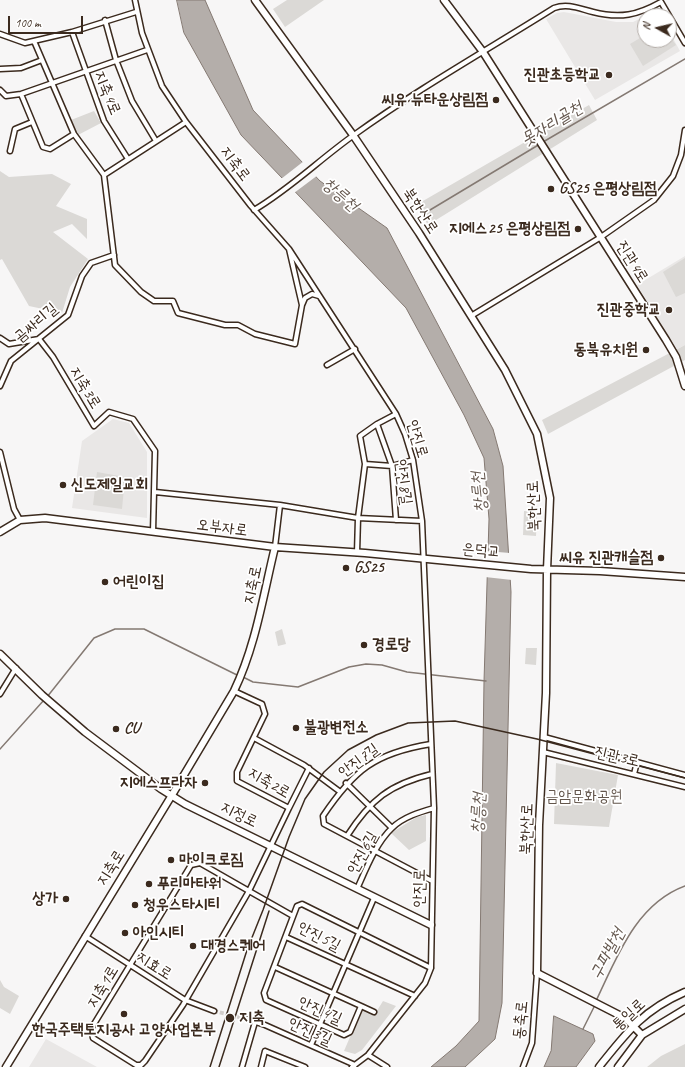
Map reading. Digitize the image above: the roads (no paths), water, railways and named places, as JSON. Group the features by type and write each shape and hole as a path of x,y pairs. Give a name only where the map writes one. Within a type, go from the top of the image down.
{"main road":[{"name":"북한산로","path":"255,0 354,135 419,233 505,370 537,434 550,498 544,737 539,825 537,973"},
{"path":"444,0 483,52"},
{"name":"진관4로","path":"483,52 666,340 676,357 685,386"},
{"name":"오부자로","path":"0,532 20,520 46,518 153,533 275,547 444,561"},
{"name":"지축로","path":"6,1067 84,936 172,796 234,691 244,668 257,627 275,547"},
{"name":"은덕교","path":"444,561 547,570"},
{"path":"547,570 600,571 685,577"},
{"path":"0,654 16,668"},
{"name":"지정로","path":"16,668 42,696 85,732 172,796 374,898 431,925"},
{"path":"537,973 625,1018 642,1035"},
{"name":"통일로","path":"599,1067 632,1026 663,1003 685,992"},
{"name":"통일로","path":"618,1067 642,1035 685,1009"}],"street":[{"name":"지축로","path":"114,255 115,265 141,292 154,301 173,301 178,313 225,325 238,325 255,334 295,344 302,305 289,249 254,210 186,122 162,86 147,50 136,12 135,0"},
{"path":"254,210 276,197 333,150 428,85 559,6 568,6 611,15 631,16 645,11 661,2 685,44"},
{"path":"0,34 21,42 34,41 72,32 105,20 136,12"},
{"name":"지축4로","path":"105,20 116,60 132,101 156,141"},
{"name":"지축4로","path":"72,32 104,122 128,159"},
{"path":"34,41 74,134 104,175 114,255"},
{"path":"0,90 6,96 21,94 147,50"},
{"path":"0,69 21,68 42,60"},
{"path":"21,94 42,147 50,149 74,134"},
{"path":"10,151 15,129 32,122"},
{"path":"104,175 186,122"},
{"name":"진관4로","path":"601,237 657,197 673,176 681,156 685,130"},
{"path":"471,316 601,237"},
{"name":"안진로","path":"289,249 396,414 405,434 412,460 422,521 434,808 431,968 425,983 415,996 368,1055 353,1066"},
{"name":"곰싸리길","path":"0,386 11,361 68,315 82,276 91,264 114,255"},
{"path":"302,305 305,298 312,294 319,296"},
{"path":"0,338 9,344 39,339"},
{"name":"지축3로","path":"39,339 53,358 94,426 109,412 133,419 155,451 153,533"},
{"path":"327,365 354,348"},
{"path":"357,553 358,518 365,464 360,436 377,424 396,414"},
{"name":"안진8길","path":"377,424 392,466 396,520"},
{"path":"0,452 14,509 20,520"},
{"path":"365,464 392,466 412,460"},
{"path":"155,492 280,505"},
{"name":"지축로","path":"275,547 280,505"},
{"name":"안진8길","path":"280,505 358,518 422,521"},
{"path":"0,694 4,685 16,668"},
{"path":"0,682 4,685"},
{"name":"지축2로","path":"234,691 262,704 265,714 237,772 237,781 289,808 270,845"},
{"name":"진관3로","path":"544,737 685,774"},
{"path":"254,738 309,768 339,791"},
{"name":"안진7길","path":"347,836 324,824 323,816 346,783 373,762 393,752 431,744"},
{"name":"진관3로","path":"543,752 685,787"},
{"path":"634,774 637,762"},
{"path":"289,808 309,768"},
{"name":"안진6길","path":"347,836 358,819 386,791 410,779 432,774"},
{"path":"346,783 392,828"},
{"name":"안진6길","path":"357,889 376,851 392,828 415,814 434,808"},
{"path":"347,836 432,881"},
{"name":"지축1로","path":"249,891 200,863 191,865 91,1029 93,1038 132,1064 141,1065 145,1061 186,1000 249,891 270,845"},
{"path":"249,891 293,916"},
{"path":"311,1045 374,898"},
{"name":"안진5길","path":"415,996 286,937 297,906 302,904 431,968"},
{"name":"지효로","path":"84,936 186,1000 214,1011"},
{"path":"275,967 286,937"},
{"name":"안진4길","path":"275,967 333,993 361,1006 350,1032 344,1035 266,1000 264,993 275,967"},
{"name":"동축로","path":"522,1067 532,1043 537,973"},
{"path":"361,1006 374,1012"},
{"path":"242,1067 255,1022 247,1019"},
{"name":"안진3길","path":"255,1022 311,1045 353,1066"},
{"path":"261,1067 265,1051 305,1067"},
{"path":"368,1055 386,1067"}],"waterway":[{"name":"못자리골천","path":"543,142 685,59"},
{"name":"못자리골천","path":"430,210 540,144"},
{"path":"47,697 94,638 115,629 144,629 239,676"},
{"path":"243,677 253,682 298,687 349,667 366,664 382,665 407,672 486,681"},
{"path":"0,749 44,700"},
{"name":"구파발천","path":"596,1001 620,950 641,919 653,905 668,894 685,886"},
{"name":"구파발천","path":"583,1029 595,1005"}],"tunnel":[{"path":"214,1011 247,1019"}],"railway":[{"path":"210,1067 247,950 289,837 305,799 324,772 348,750 376,735 408,723 455,721 537,739 685,778"},
{"path":"219,1067 269,911"}],"place":[{"name":"진관초등학교","path":"609,75"},
{"name":"씨유 뉴타운상림점","path":"496,100"},
{"name":"GS25 은평상림점","path":"551,189"},
{"name":"지에스25 은평상림점","path":"578,229"},
{"name":"진관중학교","path":"669,310"},
{"name":"동북유치원","path":"646,350"},
{"name":"신도제일교회","path":"63,485"},
{"name":"씨유 진관캐슬점","path":"661,558"},
{"name":"GS25","path":"346,568"},
{"name":"어린이집","path":"105,582"},
{"name":"경로당","path":"364,645"},
{"name":"불광변전소","path":"296,728"},
{"name":"CU","path":"116,729"},
{"name":"지에스프라자","path":"205,783"},
{"name":"마이크로짐","path":"171,860"},
{"name":"푸리마타워","path":"149,884"},
{"name":"상가","path":"66,899"},
{"name":"청우스타시티","path":"135,905"},
{"name":"아인시티","path":"125,933"},
{"name":"대경스퀘어","path":"193,946"},
{"name":"한국주택토지공사 고양사업본부","path":"124,1014"},
{"name":"지축","path":"230,1018"}],"water label":[{"name":"창릉천","path":"340,195"},
{"name":"창릉천","path":"480,492"},
{"name":"창릉천","path":"479,813"}],"park label":[{"name":"금암문화공원","path":"584,797"}]}
